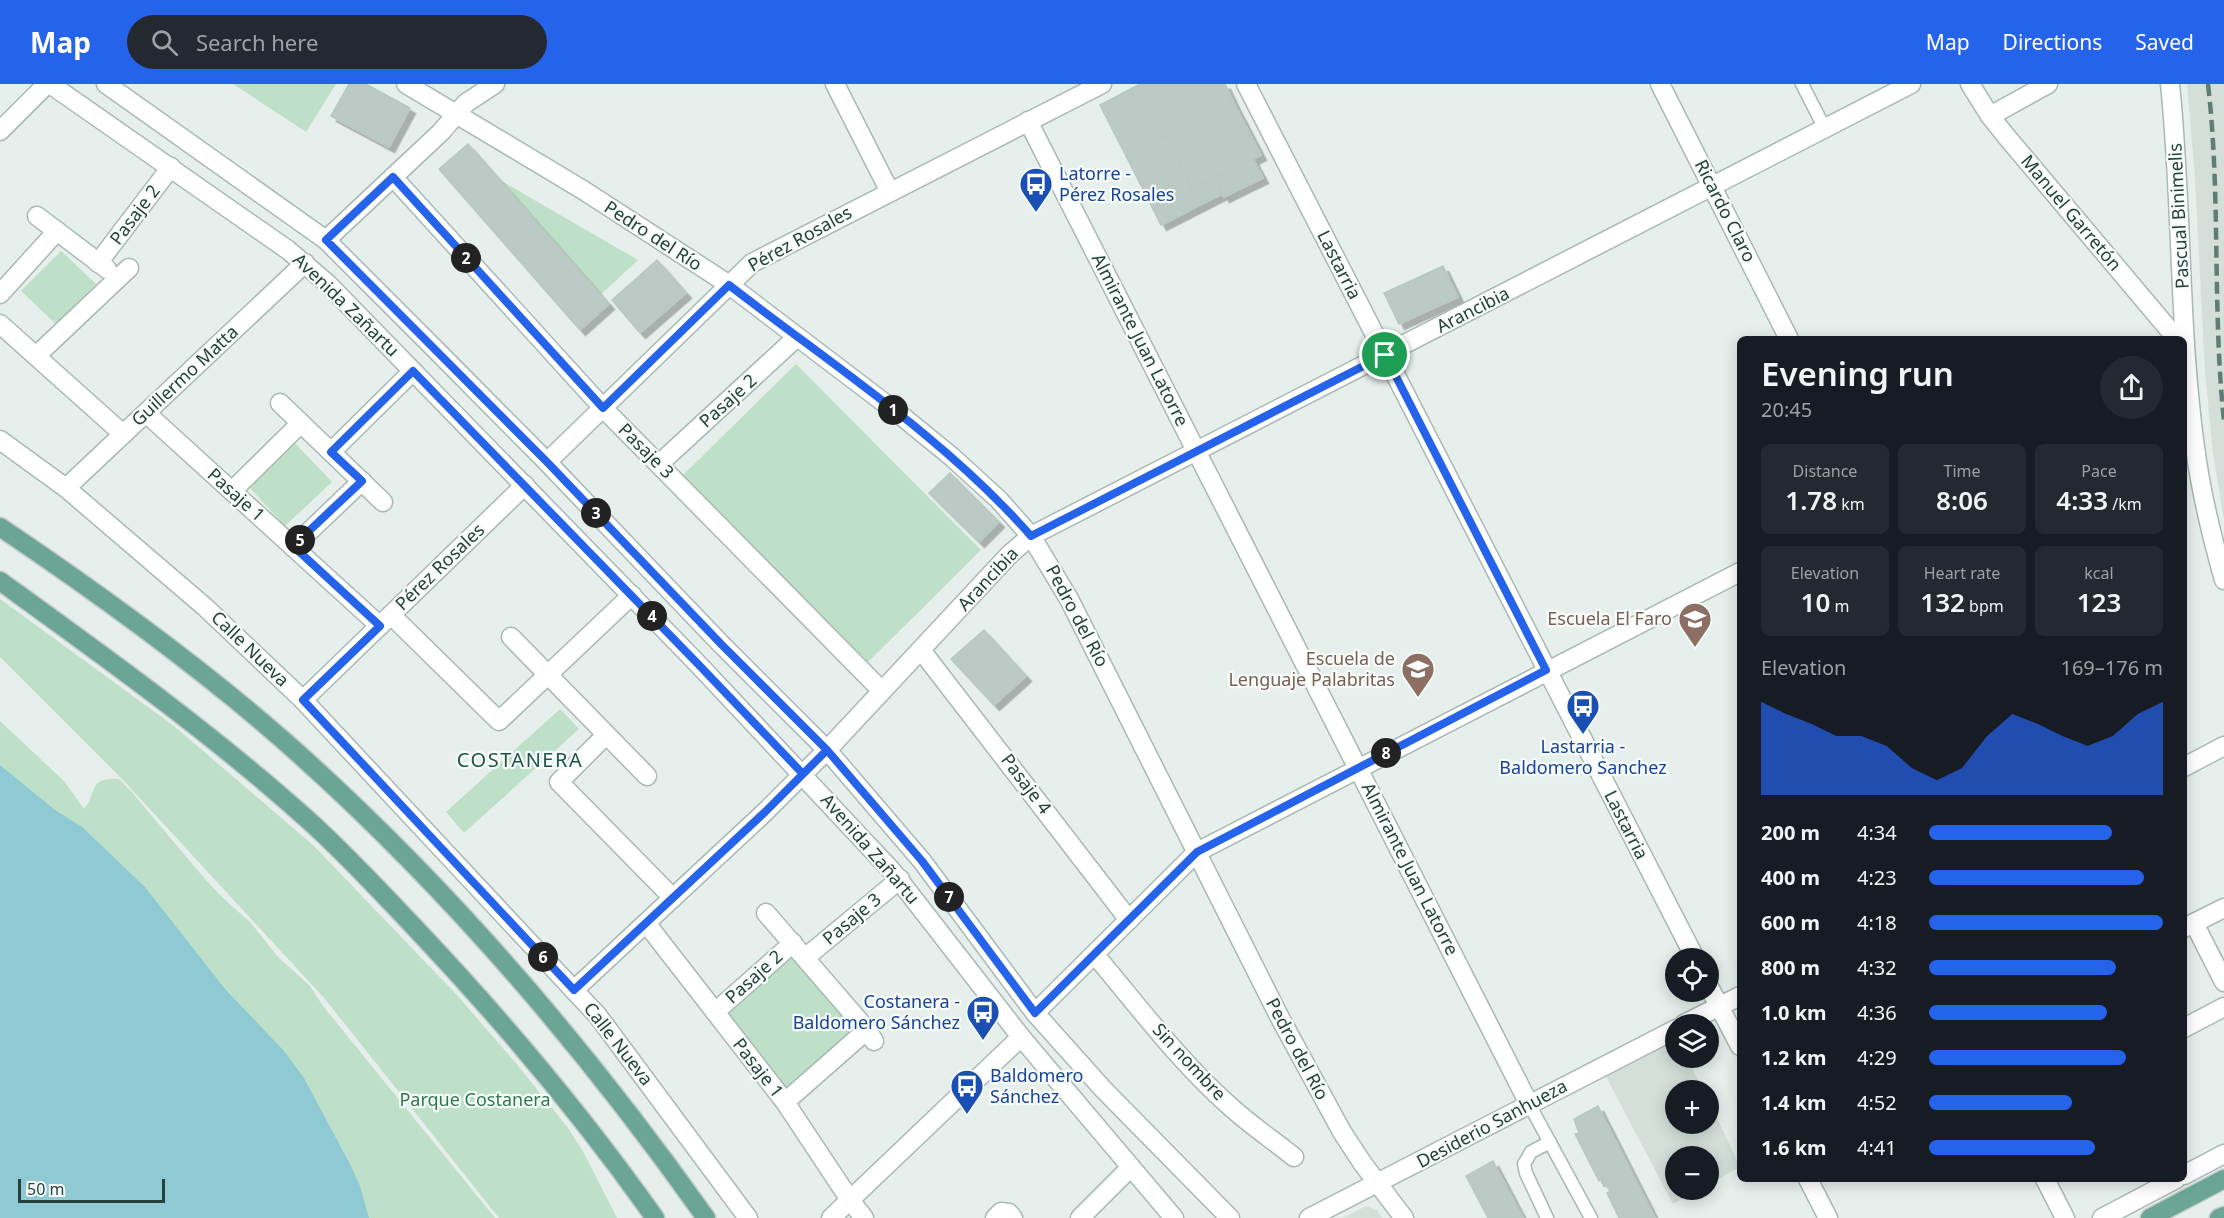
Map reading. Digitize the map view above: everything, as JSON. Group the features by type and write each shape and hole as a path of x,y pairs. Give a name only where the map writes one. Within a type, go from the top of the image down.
{"main road":[{"path":"0,527 94,590 215,683 282,739 378,829 496,951 597,1072 706,1218"},
{"path":"0,581 182,716 245,765 309,820 374,884 471,988 558,1088 655,1218"},
{"path":"619,1167 643,1218"},
{"path":"2150,1218 2224,1179"},
{"path":"2219,1218 2224,1216"}],"street":[{"name":"Avenida Zañartu","path":"106,84 326,240 547,462 721,644 827,750 922,861 1035,1013 1103,1089 1230,1218"},
{"name":"Pedro del Río","path":"406,84 583,190 729,285 952,457 999,500 1031,536 1069,599 1299,1054 1342,1132 1377,1184 1404,1218"},
{"path":"326,240 441,132 456,113 477,94 495,84"},
{"path":"835,84 890,192"},
{"name":"Pérez Rosales","path":"547,462 743,271 762,257 1102,84"},
{"name":"Lastarria","path":"1245,84 1690,948"},
{"name":"Ricardo Claro","path":"1660,84 1787,336"},
{"name":"Arancibia","path":"574,990 765,812 827,750 1010,554 1031,536 1911,84"},
{"name":"Manuel Garretón","path":"1970,84 1990,116 2174,336"},
{"path":"1990,116 2048,84"},
{"name":"Pascual Binimelis","path":"2170,84 2176,139 2182,336"},
{"name":"Avenida Zañartu","path":"45,85 171,167 305,263 413,371 632,595 900,879 1021,1037 1174,1218"},
{"path":"0,131 45,85"},
{"name":"Almirante Juan Latorre","path":"1028,121 1529,1104"},
{"name":"Pasaje 2","path":"98,263 171,167"},
{"name":"Pasaje 3","path":"393,177 603,408 882,691"},
{"name":"Pasaje 2","path":"36,356 124,273 98,263 37,216"},
{"path":"0,294 57,231"},
{"name":"Guillermo Matta","path":"66,488 305,263"},
{"path":"0,324 123,434"},
{"name":"Pasaje 2","path":"659,464 797,337"},
{"path":"331,452 413,371"},
{"path":"2187,384 2197,462 2214,545 2224,580"},
{"path":"280,403 383,502"},
{"name":"Pasaje 1","path":"146,413 293,546 385,620 499,721 548,675"},
{"path":"232,491 301,423"},
{"name":"Calle Nueva","path":"0,440 66,488 205,607 303,700 574,990 626,1052 748,1218"},
{"path":"293,546 362,481"},
{"name":"Pérez Rosales","path":"303,700 525,485"},
{"path":"1035,1013 1197,852 1737,574"},
{"path":"548,675 632,595"},
{"path":"511,638 646,776"},
{"name":"Pasaje 4","path":"921,650 1129,920"},
{"path":"606,735 559,782 673,898"},
{"path":"2187,762 2224,746"},
{"name":"Pasaje 3","path":"805,958 900,879"},
{"path":"2224,908 2189,926 2224,982"},
{"name":"Pasaje 3","path":"766,913 870,1035 785,1102"},
{"name":"Pasaje 1","path":"646,922 785,1102 864,1218"},
{"name":"Pasaje 2","path":"715,1012 793,943"},
{"name":"Sin nombre","path":"1095,955 1172,1046 1215,1092 1294,1157"},
{"path":"1704,1014 1737,998"},
{"path":"1718,1002 1737,1040"},
{"path":"2187,1026 2224,1007"},
{"name":"Desiderio Sanhueza","path":"1309,1218 1665,1035"},
{"path":"831,1218 1021,1037"},
{"path":"2187,1173 2224,1154"},
{"path":"1080,1218 1130,1168"},
{"path":"1810,1182 1828,1218"},
{"path":"2047,1182 2065,1218"},
{"path":"2102,1218 2170,1182"},
{"path":"995,1218 1001,1212 1009,1213 1013,1218"}],"lane":[{"path":"1802,84 1824,129"},
{"path":"1529,1104 1591,1218"},
{"path":"1548,1218 1526,1173 1524,1164 1531,1152 1550,1142"}],"shaded area":[{"path":"2187,84 2224,84 2224,520 2213,453 2205,373 2195,178"},
{"path":"1665,1042 1665,1068 1692,1068 1698,1080 1665,1080 1665,1134 1719,1134 1719,1122 1737,1161 1737,1169 1719,1179 1719,1146 1665,1146 1665,1189 1604,1073"},
{"path":"1366,1206 1377,1210 1382,1218 1343,1218"}],"green space":[{"path":"233,84 336,84 306,132"},
{"path":"486,172 638,260 596,299"},
{"path":"61,251 96,284 56,324 21,291"},
{"path":"796,364 981,550 868,662 682,476"},
{"path":"294,442 332,482 285,526 247,485"},
{"name":"Parque Costanera","path":"0,599 174,726 313,845 455,993 515,1062 568,1128 585,1155 617,1218 499,1218 325,999 123,780 0,657"},
{"path":"560,709 579,729 464,833 446,812"},
{"path":"0,721 64,781 84,809 95,787 102,781 119,779 131,791 204,878 251,923 278,957 310,986 323,1006 495,1218 0,1218"},
{"path":"793,943 867,1030 785,1102 715,1012"}],"water":[{"path":"0,765 55,810 82,827 145,887 225,989 284,1051 304,1078 352,1168 369,1218 0,1218"}],"building":[{"path":"349,84 366,84 410,108 389,147 331,116"},
{"path":"1140,84 1225,84 1233,101 1126,156 1100,105"},
{"path":"1233,101 1261,155 1193,189 1165,135"},
{"path":"1165,135 1193,189 1153,209 1126,156"},
{"path":"468,144 609,304 580,330 439,169"},
{"path":"1253,159 1263,178 1224,197 1214,178"},
{"path":"1214,178 1222,194 1161,225 1153,209"},
{"path":"657,260 686,293 640,333 612,300"},
{"path":"1443,266 1458,297 1399,324 1384,293"},
{"path":"950,473 999,522 979,542 929,493"},
{"path":"984,630 1026,676 994,705 951,659"},
{"path":"1598,1106 1655,1218 1619,1218 1607,1193 1610,1191 1602,1179 1599,1181 1575,1134 1579,1133 1574,1119"},
{"path":"1493,1161 1523,1218 1488,1218 1466,1176"}],"railway":[{"path":"2208,84 2214,168 2218,337 2224,421"}],"place":[{"name":"Latorre - Pérez Rosales","path":"1036,213"},
{"name":"Escuela El Faro","path":"1695,648"},
{"name":"Escuela de Lenguaje Palabritas","path":"1418,698"},
{"name":"Lastarria - Baldomero Sanchez","path":"1583,735"},
{"name":"Costanera - Baldomero Sánchez","path":"983,1041"},
{"name":"Baldomero Sánchez","path":"967,1115"}],"district":[{"name":"COSTANERA","path":"520,760"}],"route":[{"path":"1385,355 1031,536 999,500 928,436 729,285 603,408 393,177 326,240 547,462 721,644 827,750 803,774 697,663 525,485 413,371 331,452 362,481 293,546 380,626 303,700 574,990 765,812 827,750 922,861 1035,1013 1197,852 1546,670 1385,355"}]}
